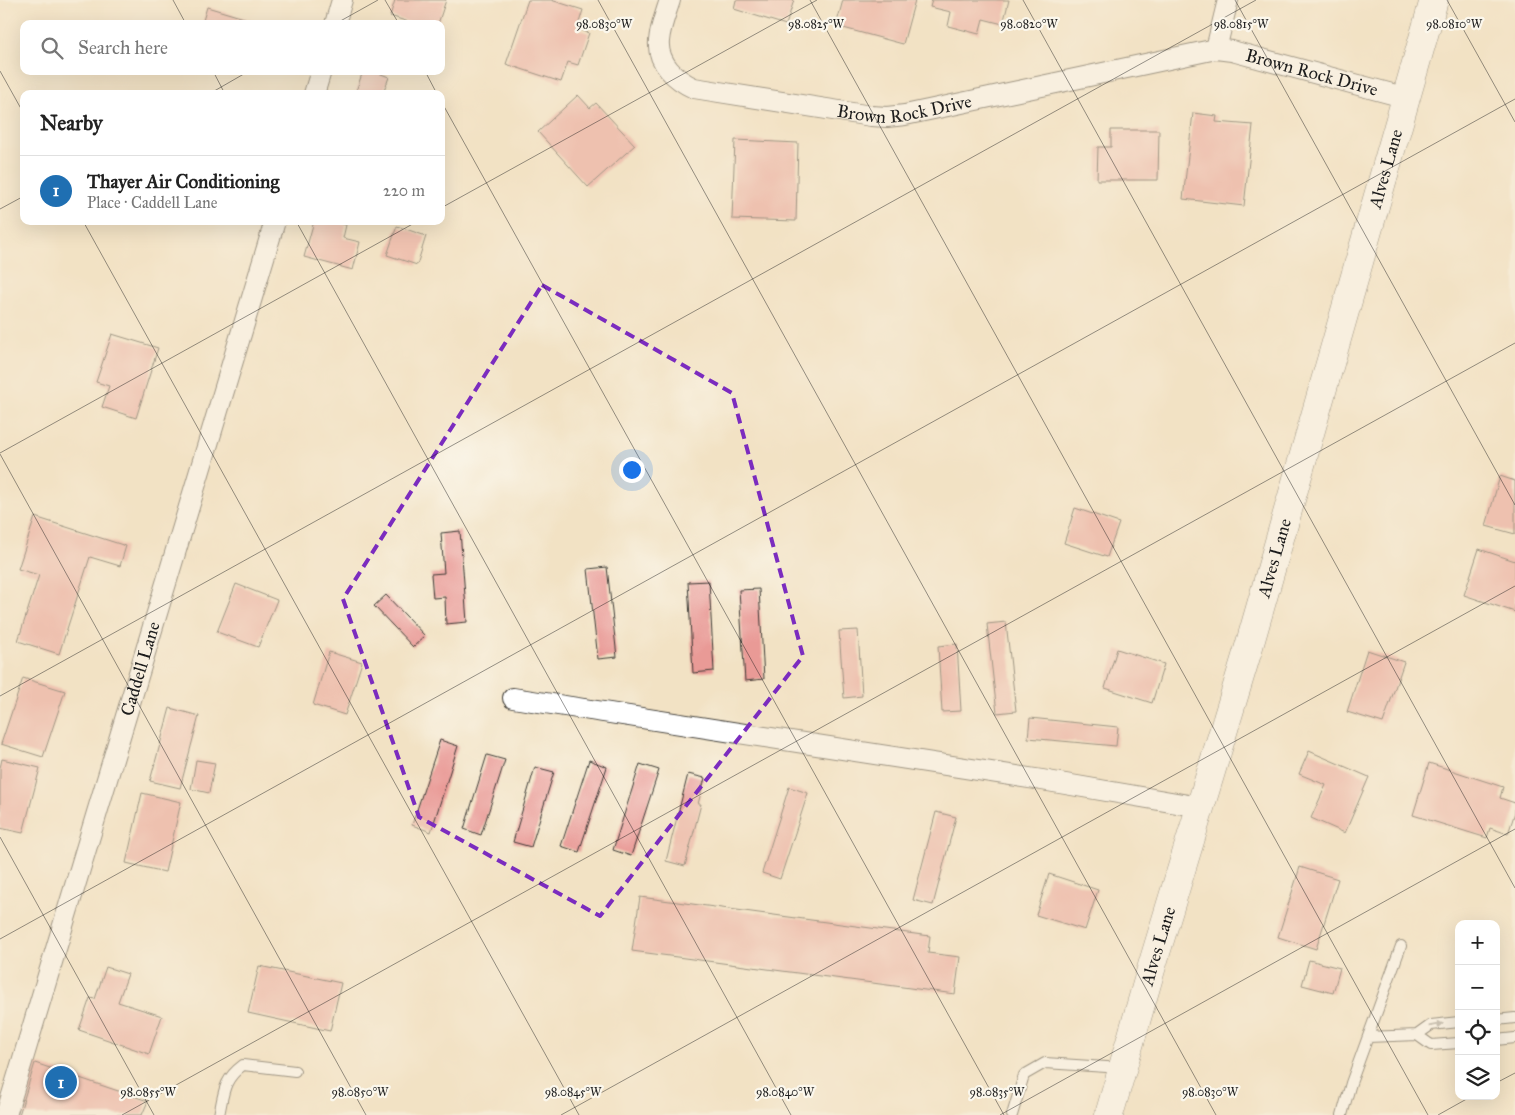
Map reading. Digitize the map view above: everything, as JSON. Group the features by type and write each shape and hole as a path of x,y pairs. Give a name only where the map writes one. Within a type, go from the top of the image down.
{"street":[{"path":"336,20 342,0"},
{"name":"Brown Rock Drive","path":"670,0 659,43 660,54 666,66 683,83 694,88 871,116 888,117 904,115 1216,49 1232,51 1407,98"},
{"path":"1216,49 1228,0"},
{"name":"Alves Lane","path":"1109,1115 1152,966 1257,622 1434,0"},
{"path":"315,90 319,75"},
{"name":"Caddell Lane","path":"6,1115 274,225"},
{"path":"513,698 1042,780 1200,807"}],"lane":[{"path":"1342,1115 1401,946"},
{"path":"1500,1020 1515,1018"},
{"path":"1368,1037 1416,1035 1431,1025 1455,1022"},
{"path":"1416,1035 1431,1046 1455,1043"},
{"path":"1500,1040 1515,1038"},
{"path":"1012,1115 1024,1075 1045,1063 1124,1068"},
{"path":"219,1115 224,1088 232,1073 243,1065 295,1071"}],"highlighted area":[{"path":"542,285 732,393 803,656 600,916 419,817 343,599"}],"building":[{"path":"395,0 446,0 439,20 402,20 390,16"},
{"path":"528,0 551,0 583,10 577,29 589,33 578,65 568,62 561,82 506,64"},
{"path":"736,0 794,0 786,25 734,9"},
{"path":"843,0 915,0 903,44 836,26"},
{"path":"932,0 1009,0 1003,24 983,19 979,34 948,26 951,12 930,7"},
{"path":"207,7 251,20 203,20"},
{"path":"362,75 384,75 389,77 384,90 356,90"},
{"path":"578,95 590,108 596,103 635,145 588,187 538,132"},
{"path":"1193,113 1217,116 1216,122 1253,125 1244,206 1183,199"},
{"path":"1111,130 1159,130 1158,180 1097,180 1098,147 1111,147"},
{"path":"735,140 798,143 796,221 732,219"},
{"path":"313,225 346,225 343,238 360,242 353,270 304,257"},
{"path":"397,226 426,236 417,265 387,255"},
{"path":"112,334 158,348 136,418 102,407 109,386 96,382"},
{"path":"1500,476 1515,481 1515,534 1486,526"},
{"path":"1075,508 1119,523 1107,557 1064,543"},
{"path":"35,517 126,546 120,566 90,557 59,654 18,641 39,575 18,569"},
{"path":"460,531 467,622 446,624 445,597 433,598 431,574 444,573 441,533"},
{"path":"1479,549 1515,561 1515,612 1464,595"},
{"path":"607,567 617,657 598,659 588,569"},
{"path":"709,581 714,671 693,673 688,582"},
{"path":"236,584 277,600 258,647 217,632"},
{"path":"759,589 764,679 745,681 739,590"},
{"path":"386,595 425,636 413,647 374,606"},
{"path":"1006,622 1016,711 997,713 987,624"},
{"path":"858,630 862,696 844,698 839,631"},
{"path":"957,644 961,711 942,712 938,646"},
{"path":"1117,649 1164,664 1152,703 1105,688"},
{"path":"1367,650 1404,662 1383,723 1347,712"},
{"path":"329,652 362,662 345,715 313,705"},
{"path":"23,678 65,691 43,757 1,744"},
{"path":"170,708 199,716 180,788 150,781"},
{"path":"1030,718 1118,727 1116,746 1028,738"},
{"path":"440,740 458,746 431,832 412,825"},
{"path":"1309,751 1369,777 1345,833 1311,818 1326,785 1299,774"},
{"path":"487,755 505,760 481,835 464,829"},
{"path":"2,759 40,768 23,833 0,828 0,768"},
{"path":"196,760 215,763 209,793 191,789"},
{"path":"589,760 607,767 579,852 561,846"},
{"path":"1429,763 1503,787 1500,798 1515,803 1515,812 1508,834 1490,828 1487,838 1413,815"},
{"path":"640,764 659,770 631,856 613,850"},
{"path":"535,767 554,772 531,847 513,842"},
{"path":"688,774 705,778 698,804 701,804 685,866 666,861"},
{"path":"789,787 808,793 780,879 762,873"},
{"path":"142,793 181,802 165,872 126,863"},
{"path":"936,812 956,817 933,905 913,900"},
{"path":"1300,867 1338,879 1316,949 1278,937"},
{"path":"1049,874 1098,890 1085,930 1036,915"},
{"path":"640,897 930,936 928,953 960,957 955,994 632,951"},
{"path":"1309,960 1340,968 1333,993 1302,985"},
{"path":"259,966 341,983 330,1031 248,1013"},
{"path":"106,967 128,974 118,1002 162,1016 149,1054 79,1030 90,998 95,999"},
{"path":"35,1063 148,1101 142,1115 19,1115"}],"place":[{"name":"Thayer Air Conditioning","path":"61,1082"}]}
